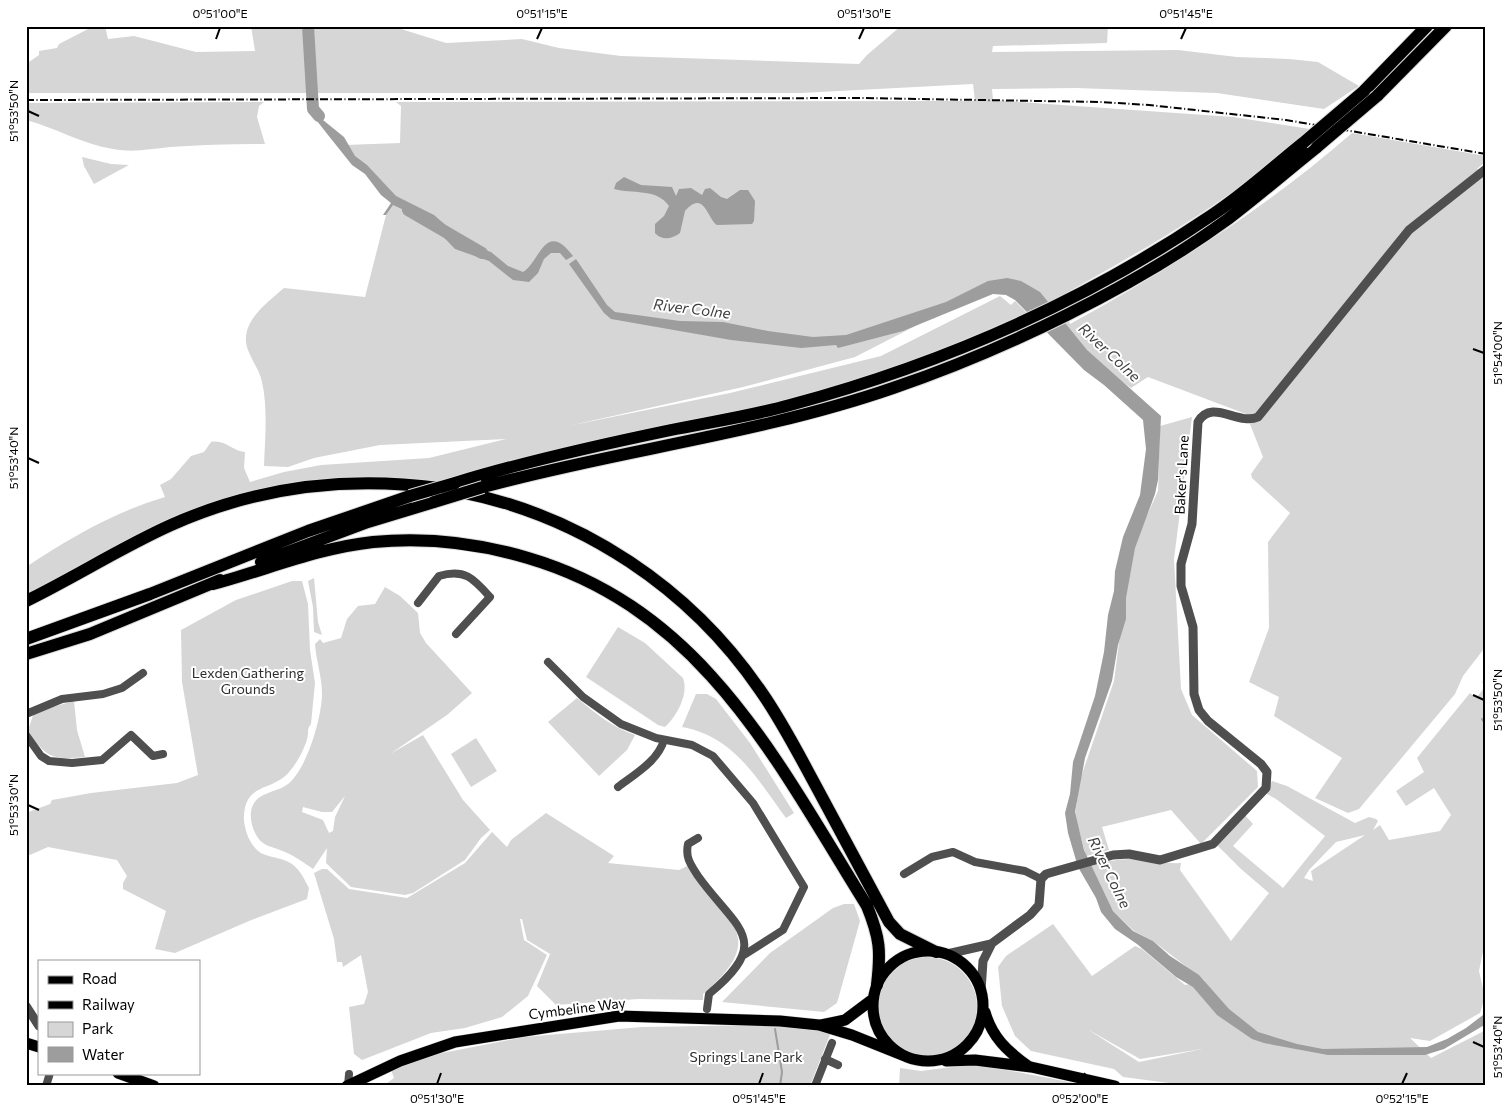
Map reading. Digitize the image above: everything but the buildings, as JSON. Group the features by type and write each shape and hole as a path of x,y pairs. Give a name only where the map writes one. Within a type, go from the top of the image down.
{"highway":[{"path":"1080,300 1214,214 1303,143 1364,90 1427,26"},
{"path":"213,584 233,573 323,538 483,487 543,471 781,420 892,388 1080,300 1149,270 1227,220 1377,96 1446,26"},
{"path":"26,640 150,594 280,541 369,508 578,450 787,406 856,386 1017,331"},
{"path":"26,600 177,522 238,500 283,490 351,482 402,484 489,498 542,515 591,538 645,572 692,611 726,646 760,690 781,722 889,922 900,934 942,953"},
{"path":"26,654 90,634 213,584 334,548 373,542 421,541 472,545 517,555 571,573 617,596 660,626 697,659 726,691 767,748 867,906 877,931 880,953 877,985"}],"main road":[{"path":"1031,1067 1001,1045 993,1033 975,976 968,968 942,953 919,952 898,960 883,974 873,999 873,1014 878,1030 890,1046 907,1057 918,1061 975,1060 1031,1067 1115,1086"},
{"name":"Cymbeline Way","path":"819,1025 845,1020 873,999"},
{"path":"940,1061 953,1056 969,1044 979,1030 984,1007"},
{"name":"Cymbeline Way","path":"348,1082 455,1042 619,1016 717,1018 819,1025 852,1035 907,1057"},
{"path":"26,1043 38,1047"},
{"path":"121,1074 154,1086"}],"street":[{"name":"Baker's Lane","path":"1041,879 1046,874 1113,855 1129,854 1160,860 1213,844 1266,788 1267,772 1261,764 1208,721 1199,710 1194,694 1193,627 1181,586 1181,564 1192,524 1198,422 1201,416 1214,411 1248,419 1258,416 1409,230 1486,169"},
{"path":"418,603 439,576 464,574 471,577 490,596 456,634"},
{"path":"548,662 572,687 608,717 629,729 703,750 723,766 758,811 804,887 783,930 744,955 734,972 709,994 707,1009"},
{"path":"26,714 62,699 103,694 122,688 143,673"},
{"path":"26,735 41,756 49,761 59,763 102,760 131,735 153,756 163,754"},
{"path":"618,787 652,760 660,750 664,740"},
{"path":"698,838 688,844 687,856 689,863 738,924 744,936 744,955"},
{"path":"904,874 932,857 953,852 975,862 1025,871 1041,879 1039,905 1030,915 991,944 942,953"},
{"path":"981,992 983,961 991,944"},
{"path":"26,1006 38,1024"},
{"path":"815,1086 832,1043"},
{"path":"825,1059 838,1065"},
{"path":"46,1086 50,1074"}],"green space":[{"path":"94,26 105,26 108,39 134,36 196,52 255,51 251,26 402,26 401,29 446,43 522,39 559,48 621,56 859,64 901,26 1108,26 1107,43 993,46 992,52 1178,50 1237,57 1318,62 1359,86 1324,109 1217,93 1076,88 992,89 993,100 1233,117 1310,129 1251,178 1220,200 1123,261 1057,298 1070,324 1144,282 1216,236 1286,187 1352,133 1486,156 1486,161 1477,169 1486,171 1486,646 1463,676 1455,694 1359,809 1348,813 1315,798 1342,758 1274,716 1279,697 1249,682 1269,628 1268,542 1290,513 1252,478 1251,474 1263,457 1246,414 1148,377 1131,388 1076,349 1007,279 855,357 743,387 568,426 730,393 881,356 1000,296 1011,305 1015,301 1027,313 893,370 765,407 430,484 251,494 26,597 26,567 59,546 110,518 165,497 160,485 171,479 191,456 204,452 211,442 220,442 245,452 244,468 250,482 284,472 321,465 429,458 506,439 380,445 314,458 288,467 264,466 266,424 264,392 260,374 248,350 247,331 256,314 284,288 365,297 386,215 393,204 345,145 400,143 401,106 396,102 975,101 973,84 801,93 26,93 26,64 39,55 39,51 57,48 59,44"},
{"path":"264,102 259,106 257,117 265,144 206,145 128,151 102,147 26,120 26,103"},
{"path":"82,157 111,164 129,165 94,184 84,166"},
{"path":"1192,417 1174,559 1181,689 1192,715 1257,771 1258,787 1201,844 1171,810 1102,827 1109,850 1086,856 1075,815 1080,780 1114,681 1131,551 1158,491 1160,426"},
{"path":"314,578 318,622 322,635 314,632 313,607 308,581"},
{"name":"Lexden Gathering Grounds","path":"292,581 302,581 308,604 310,650 315,683 311,724 304,748 293,768 283,778 255,792 250,797 246,804 244,820 248,837 258,851 289,862 298,869 309,888 307,899 249,921 175,953 155,949 166,911 123,889 123,883 127,876 117,860 48,847 30,855 26,853 26,813 50,804 52,800 91,793 177,783 198,775 182,682 181,630 236,600"},
{"path":"385,587 400,596 418,613 420,633 426,643 472,693 447,715 390,754 423,735 463,800 490,830 481,838 465,860 413,893 405,895 351,887 326,863 327,848 313,869 297,858 263,843 252,826 251,817 253,805 260,797 284,787 295,777 312,742 322,693 315,644 320,639 323,643 341,638 347,619 358,606 375,604","holes":["345,796 335,817 333,831 329,833 323,820 302,812 303,807 322,812 332,812"]},
{"path":"618,627 645,643 683,678 684,691 681,704 674,717 665,727 658,725 586,677"},
{"path":"1486,677 1486,937 1479,971 1485,997 1480,1013 1430,1041 1410,1038 1431,1058 1486,1030 1486,1086 1192,1086 1123,1077 1114,1069 1031,1051 1015,1036 1002,1006 998,967 1006,956 1053,924 1092,976 1135,946 1142,949 1185,985 1205,981 1153,941 1134,931 1113,911 1089,861 1133,859 1181,863 1180,870 1231,941 1269,893 1215,843 1243,813 1253,824 1233,846 1283,888 1325,836 1276,799 1265,793 1272,781 1287,786 1355,823 1369,817 1376,819 1378,821 1373,830 1380,825 1389,840 1440,831 1451,815 1434,788 1406,806 1396,791 1424,772 1417,758 1470,693 1476,698 1485,687 1482,682","holes":["1365,835 1311,871 1313,881 1304,878 1309,870 1336,842","1087,1029 1140,1059 1202,1049 1139,1062"]},
{"path":"696,694 707,694 716,699 750,743 794,813 786,818 754,774 730,750 700,732 682,727"},
{"path":"577,698 611,724 635,735 627,750 599,776 548,722"},
{"path":"74,701 77,730 85,757 64,758 51,755 40,747 28,731 33,715"},
{"path":"476,738 497,771 471,787 451,754"},
{"path":"546,813 614,856 608,863 679,870 687,866 727,915 735,928 738,942 735,957 724,974 703,994 703,1000 638,999 556,1005 537,986 550,954 527,940 522,919 520,919 524,940 547,955 528,996 502,1017 465,1028 431,1033 362,1060 354,1054 349,1007 364,1004 368,992 361,955 343,967 342,962 337,962 334,939 314,873 327,869 349,889 407,898 465,863 492,832 507,847 511,840"},
{"path":"844,904 854,904 860,921 837,1003 824,1012 722,1002 770,953 833,908"},
{"path":"927,957 946,961 962,972 973,988 977,1007 973,1026 962,1042 946,1053 927,1057 908,1053 892,1042 881,1026 877,1007 881,988 892,972 908,961"},
{"name":"Springs Lane Park","path":"764,1025 831,1032 810,1086 383,1086 394,1078 391,1070 427,1056 524,1037 642,1027"},
{"path":"975,1064 1090,1086 899,1086 900,1068 921,1071"}],"water":[{"path":"307,102 315,102 323,120 344,137 355,156 367,165 396,196 434,215 449,228 453,236 460,242 491,252 508,266 523,272 549,242 556,241 564,246 573,256 566,260 560,253 551,253 544,259 538,273 529,282 513,280 489,261 455,249 428,221 393,205 386,215 383,215 391,203 381,195 365,174 352,165 310,112"},
{"path":"624,177 641,185 672,187 676,196 679,189 691,188 702,195 705,189 710,188 721,197 727,199 740,190 748,190 755,201 754,221 752,224 717,225 704,207 697,203 691,205 685,211 680,233 670,238 658,236 655,233 655,224 664,216 669,206 658,196 614,189 616,183"},
{"path":"576,259 607,305 615,312 680,321 723,322 813,337 846,335 946,302 988,281 1007,278 1021,281 1040,292 1087,350 1161,416 1158,480 1155,494 1135,548 1126,598 1126,619 1118,645 1112,681 1085,758 1075,812 1084,850 1113,911 1133,931 1153,941 1170,956 1199,975 1229,1009 1258,1032 1297,1044 1323,1049 1427,1047 1447,1039 1466,1028 1483,1015 1486,1006 1486,1024 1444,1049 1425,1055 1328,1055 1264,1043 1252,1039 1217,1015 1193,987 1176,977 1137,944 1115,929 1101,912 1096,898 1078,867 1068,833 1065,813 1070,794 1073,762 1095,696 1104,652 1108,615 1114,591 1115,571 1123,537 1140,495 1146,449 1143,420 1084,370 1015,300 1006,295 993,294 903,331 838,348 836,345 801,348 731,340 611,319 604,313 569,264"}],"waterway":[{"name":"River Colne","path":"308,26 313,109 319,116"},
{"name":"River Colne","path":"408,210 482,253"},
{"path":"1482,719 1486,725"},
{"path":"775,1029 782,1072 780,1086"}],"railway":[{"path":"26,100 860,98 1100,102 1149,105 1286,120 1486,154"}]}
